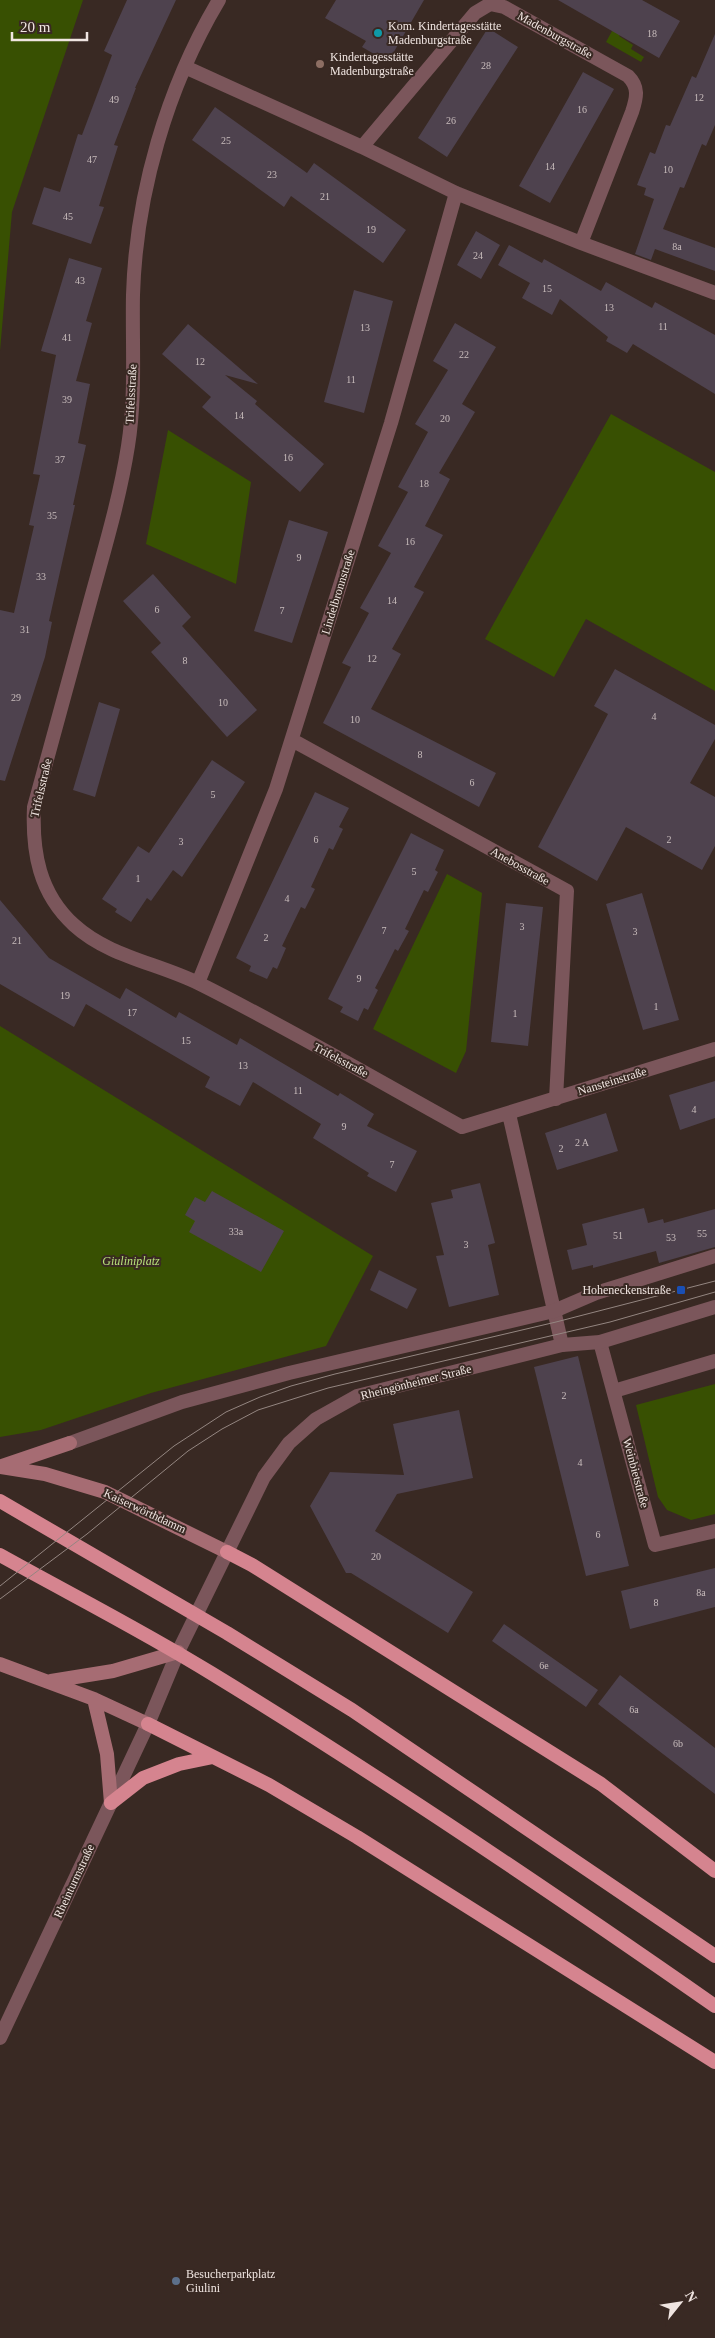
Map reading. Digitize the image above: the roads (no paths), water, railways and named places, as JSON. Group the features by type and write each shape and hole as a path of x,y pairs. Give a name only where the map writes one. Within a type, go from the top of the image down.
{"highway":[{"path":"0,1501 227,1633 352,1710 715,1956"},
{"path":"227,1552 252,1565 601,1784 715,1872"},
{"path":"0,1554 209,1672 324,1743 563,1901 715,2006"},
{"path":"148,1724 269,1785 358,1837 715,2062"},
{"path":"111,1803 142,1778 179,1764 214,1757"}],"main road":[{"path":"0,1467 70,1442"},
{"name":"Kaiserwörthdamm","path":"0,1467 45,1474 105,1492 227,1552"},
{"path":"50,1682 113,1671 178,1652"},
{"path":"0,1664 94,1699 148,1724"},
{"path":"94,1699 107,1754 111,1803"}],"street":[{"name":"Trifelsstraße","path":"220,0 186,67 166,121 146,189 137,240 133,294 133,386 128,442 119,499 34,807 33,837 38,867 51,897 73,924 97,943 198,983 462,1126 509,1114"},
{"name":"Madenburgstraße","path":"362,147 476,13 490,4 504,7 628,76 634,82 636,99 632,112 581,243"},
{"path":"186,67 362,147 456,193 581,243 715,293"},
{"name":"Lindelbronnstraße","path":"198,983 276,789 391,423 456,193"},
{"name":"Anebosstraße","path":"292,740 567,891 556,1099"},
{"name":"Nansteinstraße","path":"509,1114 715,1049"},
{"path":"509,1114 562,1345"},
{"path":"70,1442 182,1402 289,1373 554,1312 596,1293 715,1256"},
{"name":"Rheingönheimer Straße","path":"148,1724 178,1652 264,1477 289,1444 316,1419 357,1396 562,1345 600,1342 715,1307"},
{"name":"Weinbietstraße","path":"600,1342 655,1545 715,1531"},
{"path":"614,1391 715,1361"},
{"name":"Rheinturmstraße","path":"0,2038 148,1724"}],"tram line":[{"path":"0,1586 174,1446 226,1412 260,1397 335,1374 556,1322 715,1281"},
{"path":"0,1599 87,1534 188,1451 222,1429 258,1410 328,1388 610,1322 715,1292"}],"place":[{"name":"Kom. Kindertagesstätte Madenburgstraße","path":"378,33"},
{"name":"Kindertagesstätte Madenburgstraße","path":"320,64"},
{"name":"Hoheneckenstraße","path":"681,1290"},
{"name":"Besucherparkplatz Giulini","path":"176,2281"}],"park label":[{"name":"Giuliniplatz","path":"131,1261"}]}
